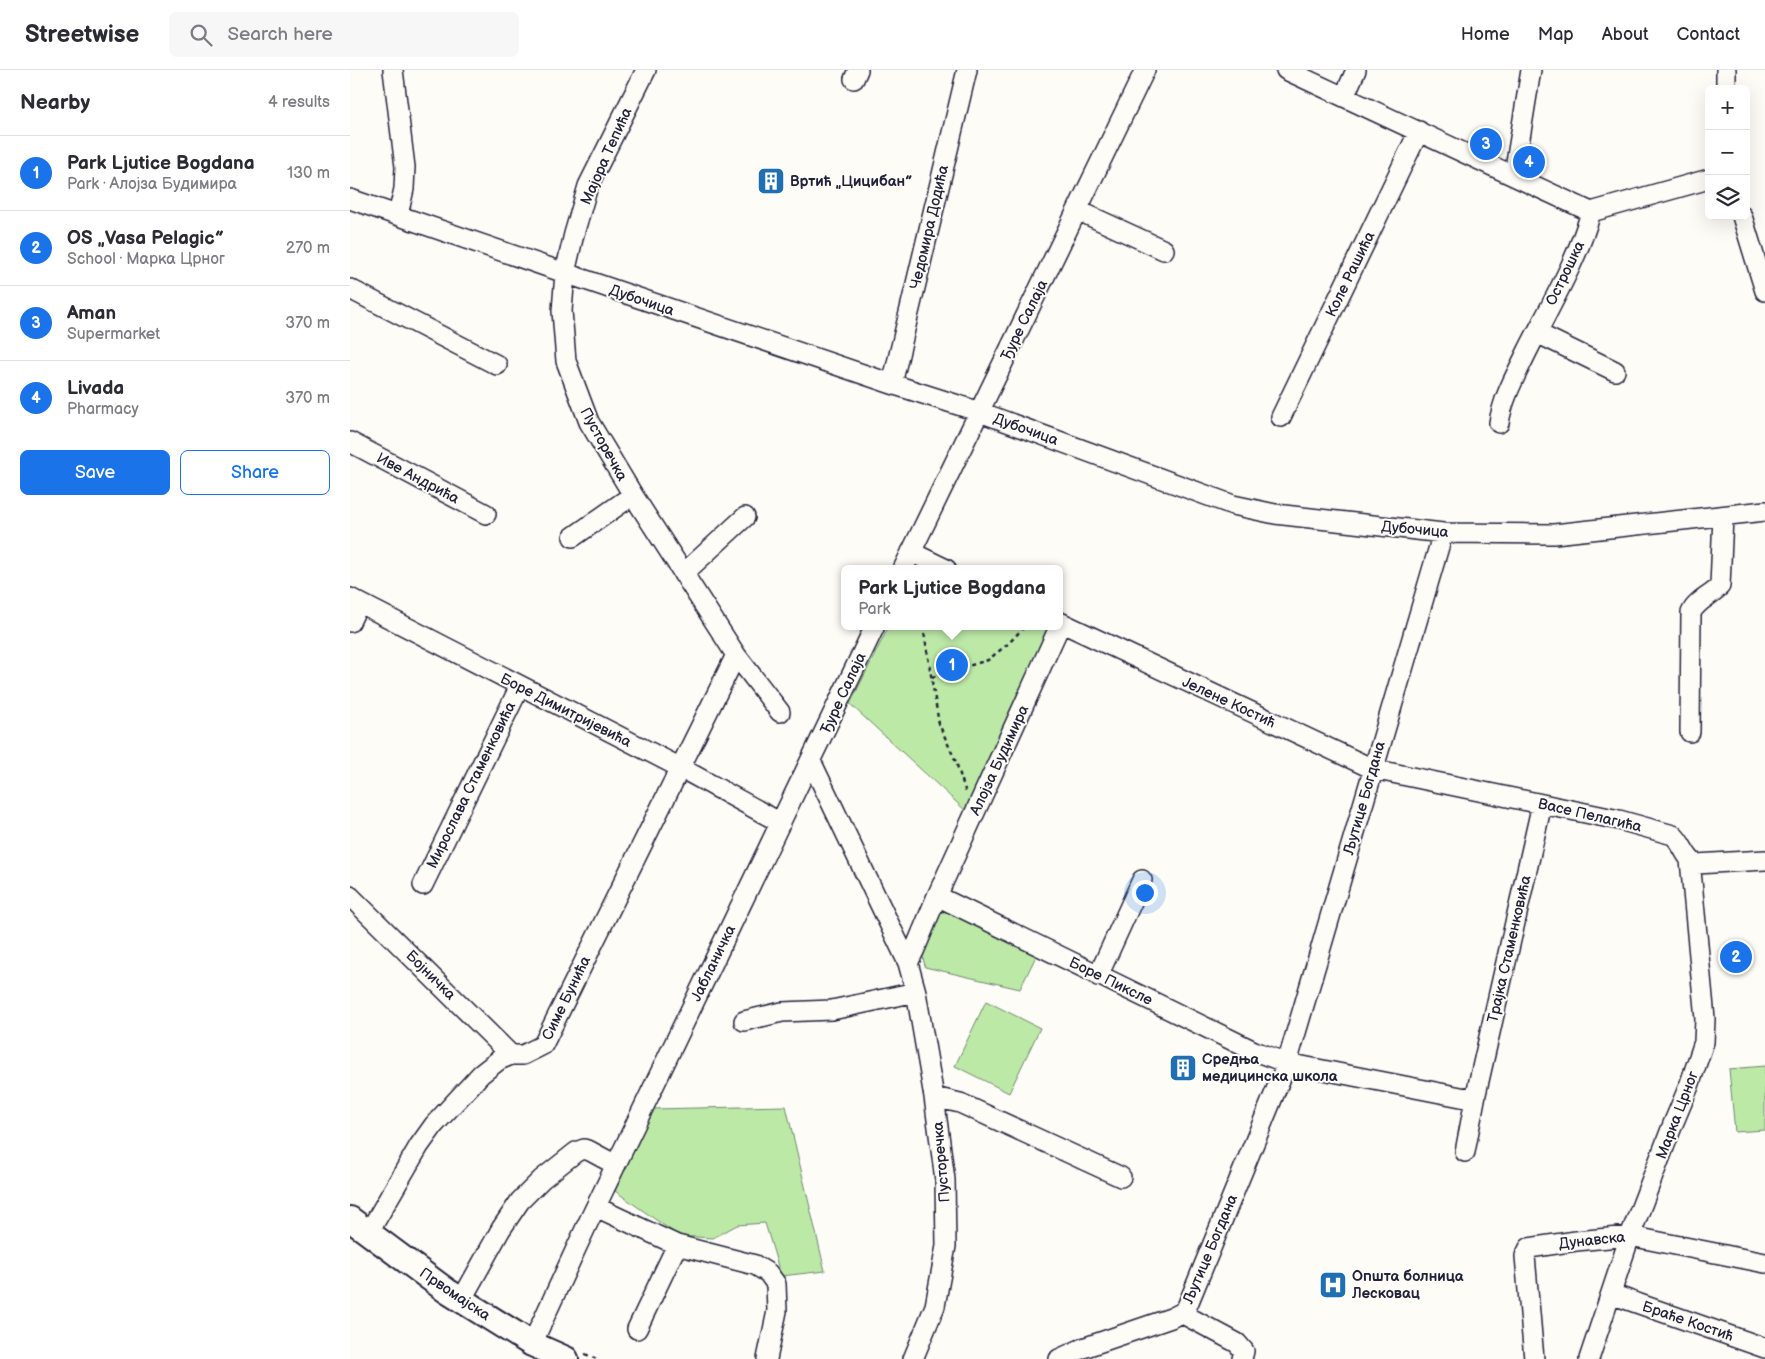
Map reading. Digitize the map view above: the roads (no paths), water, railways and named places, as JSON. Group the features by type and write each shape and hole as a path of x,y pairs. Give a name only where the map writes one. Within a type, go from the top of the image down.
{"main road":[{"name":"Првомајска","path":"359,1225 447,1291 462,1299 526,1351 566,1359"}],"street":[{"path":"393,70 405,167 404,189 398,215"},
{"name":"Мајора Тепића","path":"565,274 588,186 646,70"},
{"name":"Чедомира Додића","path":"892,384 967,70"},
{"name":"Ђуре Салаја","path":"907,560 1145,70"},
{"path":"1286,70 1591,212 1705,180"},
{"path":"1344,97 1356,70"},
{"path":"1514,175 1531,70"},
{"path":"1726,70 1726,85"},
{"name":"Коле Рашића","path":"1281,417 1420,131"},
{"name":"Дубочица","path":"350,199 565,274 980,412 1233,505 1275,514 1443,533 1554,534 1765,510"},
{"path":"1077,210 1164,250"},
{"name":"Острошка","path":"1499,423 1500,412 1511,385 1581,242 1591,212"},
{"path":"1743,220 1765,291"},
{"name":"Пусторечка","path":"565,274 562,311 566,360 589,422 633,496 736,655 780,712"},
{"path":"350,289 497,364"},
{"path":"1537,332 1615,371"},
{"name":"Иве Андрића","path":"350,442 486,514"},
{"name":"Пусторечка","path":"573,537 633,496"},
{"path":"1690,732 1691,613 1694,606 1720,586 1723,516"},
{"path":"683,574 745,517"},
{"name":"Љутице Богдана","path":"1059,1359 1083,1348 1171,1318 1186,1308 1287,1063 1443,533"},
{"path":"907,560 929,565"},
{"path":"350,622 355,600"},
{"name":"Боре Димитријевића","path":"355,600 781,823"},
{"name":"Јелене Костић","path":"1063,624 1373,769 1402,774"},
{"name":"Ђуре Салаја","path":"811,761 873,630"},
{"name":"Алојза Будимира","path":"937,896 1057,630"},
{"path":"679,768 736,655"},
{"name":"Мирослава Стаменковића","path":"423,885 520,686"},
{"name":"Пусторечка","path":"811,761 908,963 916,992 934,1097 945,1180 946,1246 935,1306 913,1359"},
{"name":"Јабланичка","path":"526,1351 811,761"},
{"name":"Симе Бунића","path":"359,1225 434,1125 481,1074 499,1060 511,1055 523,1055 543,1045 679,768"},
{"name":"Васе Пелагића","path":"1402,774 1619,820 1673,835 1679,840 1690,860"},
{"name":"Трајка Стаменковића","path":"1465,1152 1476,1094 1542,804"},
{"path":"1690,860 1696,864 1765,860"},
{"name":"Марка Црног","path":"1594,1357 1611,1294 1630,1236 1689,1086 1704,1042 1705,1019 1690,860"},
{"path":"1098,976 1142,880"},
{"name":"Бојничка","path":"350,896 511,1055"},
{"path":"908,963 937,896"},
{"name":"Боре Пиксле","path":"937,896 1254,1051 1287,1063"},
{"path":"744,1021 782,1012 832,1010 916,992"},
{"path":"1287,1063 1466,1098 1476,1094"},
{"path":"934,1097 960,1103 1121,1178"},
{"path":"462,1299 501,1229 520,1201 542,1180 576,1152 584,1149 616,1166"},
{"path":"596,1207 677,1245 755,1265 768,1273 776,1284 777,1311 766,1359"},
{"name":"Дунавска","path":"1534,1359 1525,1256 1529,1248 1630,1236 1765,1263"},
{"path":"637,1329 677,1245"},
{"name":"Браће Костић","path":"1611,1294 1765,1348"},
{"path":"1181,1313 1237,1344 1244,1351 1242,1359"}],"place":[{"name":"Aman","path":"1486,144"},
{"name":"Livada","path":"1529,162"},
{"name":"Вртић „Цицибан”","path":"771,181"},
{"name":"Park Ljutice Bogdana","path":"952,665"},
{"name":"OS „Vasa Pelagic”","path":"1736,957"},
{"name":"Средња медицинска школа","path":"1183,1068"},
{"name":"Општа болница Лесковац","path":"1333,1285"}]}
